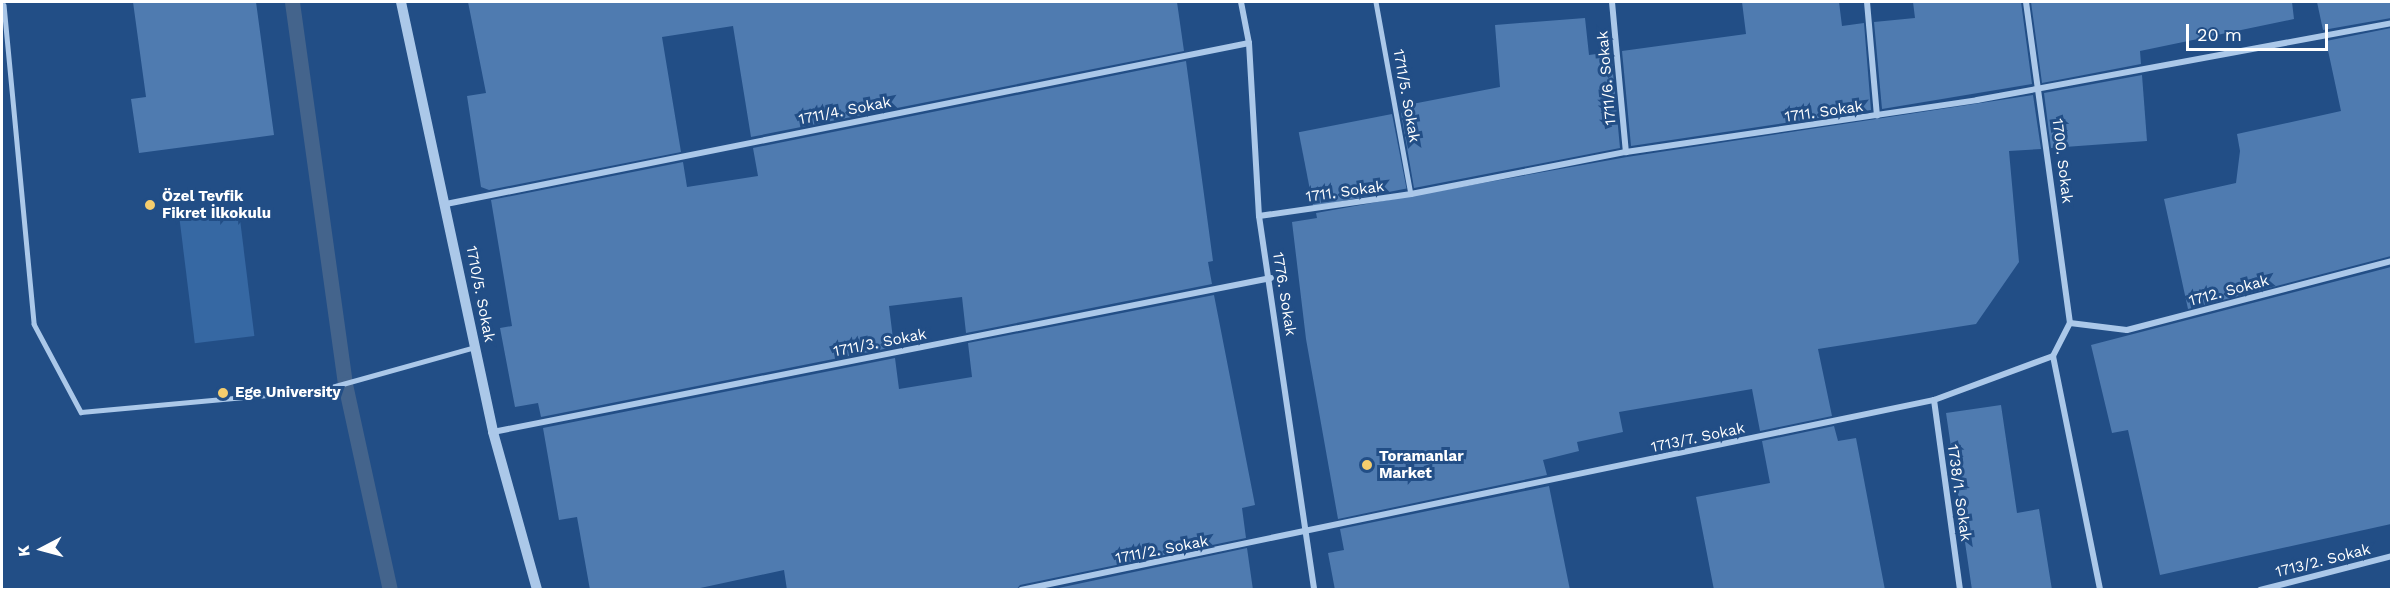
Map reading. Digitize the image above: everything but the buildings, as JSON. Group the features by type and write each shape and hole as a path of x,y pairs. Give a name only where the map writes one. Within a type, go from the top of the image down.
{"street":[{"name":"1710/5. Sokak","path":"401,2 494,432 537,590"},
{"name":"1776. Sokak","path":"1241,2 1249,43 1259,216 1271,278 1314,590"},
{"name":"1711/6. Sokak","path":"1612,2 1626,152"},
{"path":"1867,2 1877,117"},
{"name":"1700. Sokak","path":"2026,2 2041,89 2070,323"},
{"name":"1711. Sokak","path":"1259,216 1412,194 1626,152 1877,117 2041,89 2391,23"},
{"name":"1711/4. Sokak","path":"446,204 1249,43"},
{"name":"1712. Sokak","path":"2070,323 2127,330 2391,261"},
{"name":"1711/3. Sokak","path":"494,432 1271,278"},
{"path":"2070,323 2053,356 2100,590"},
{"name":"1713/7. Sokak","path":"1307,533 1934,400 2053,356"},
{"name":"1738/1. Sokak","path":"1934,400 1960,590"},
{"name":"1711/2. Sokak","path":"1021,590 1307,533"},
{"name":"1713/2. Sokak","path":"2260,590 2391,556"}],"lane":[{"name":"1711/5. Sokak","path":"1376,2 1412,194"},
{"path":"4,5 34,324 81,412 332,388 475,347"}],"shaded area":[{"path":"239,211 254,336 195,343 179,218"}],"waterway":[{"path":"292,2 345,384 390,590"}],"place":[{"name":"Özel Tevfik Fikret İlkokulu","path":"150,205"},
{"name":"Ege University","path":"223,393"},
{"name":"Toramanlar Market","path":"1367,465"}]}
